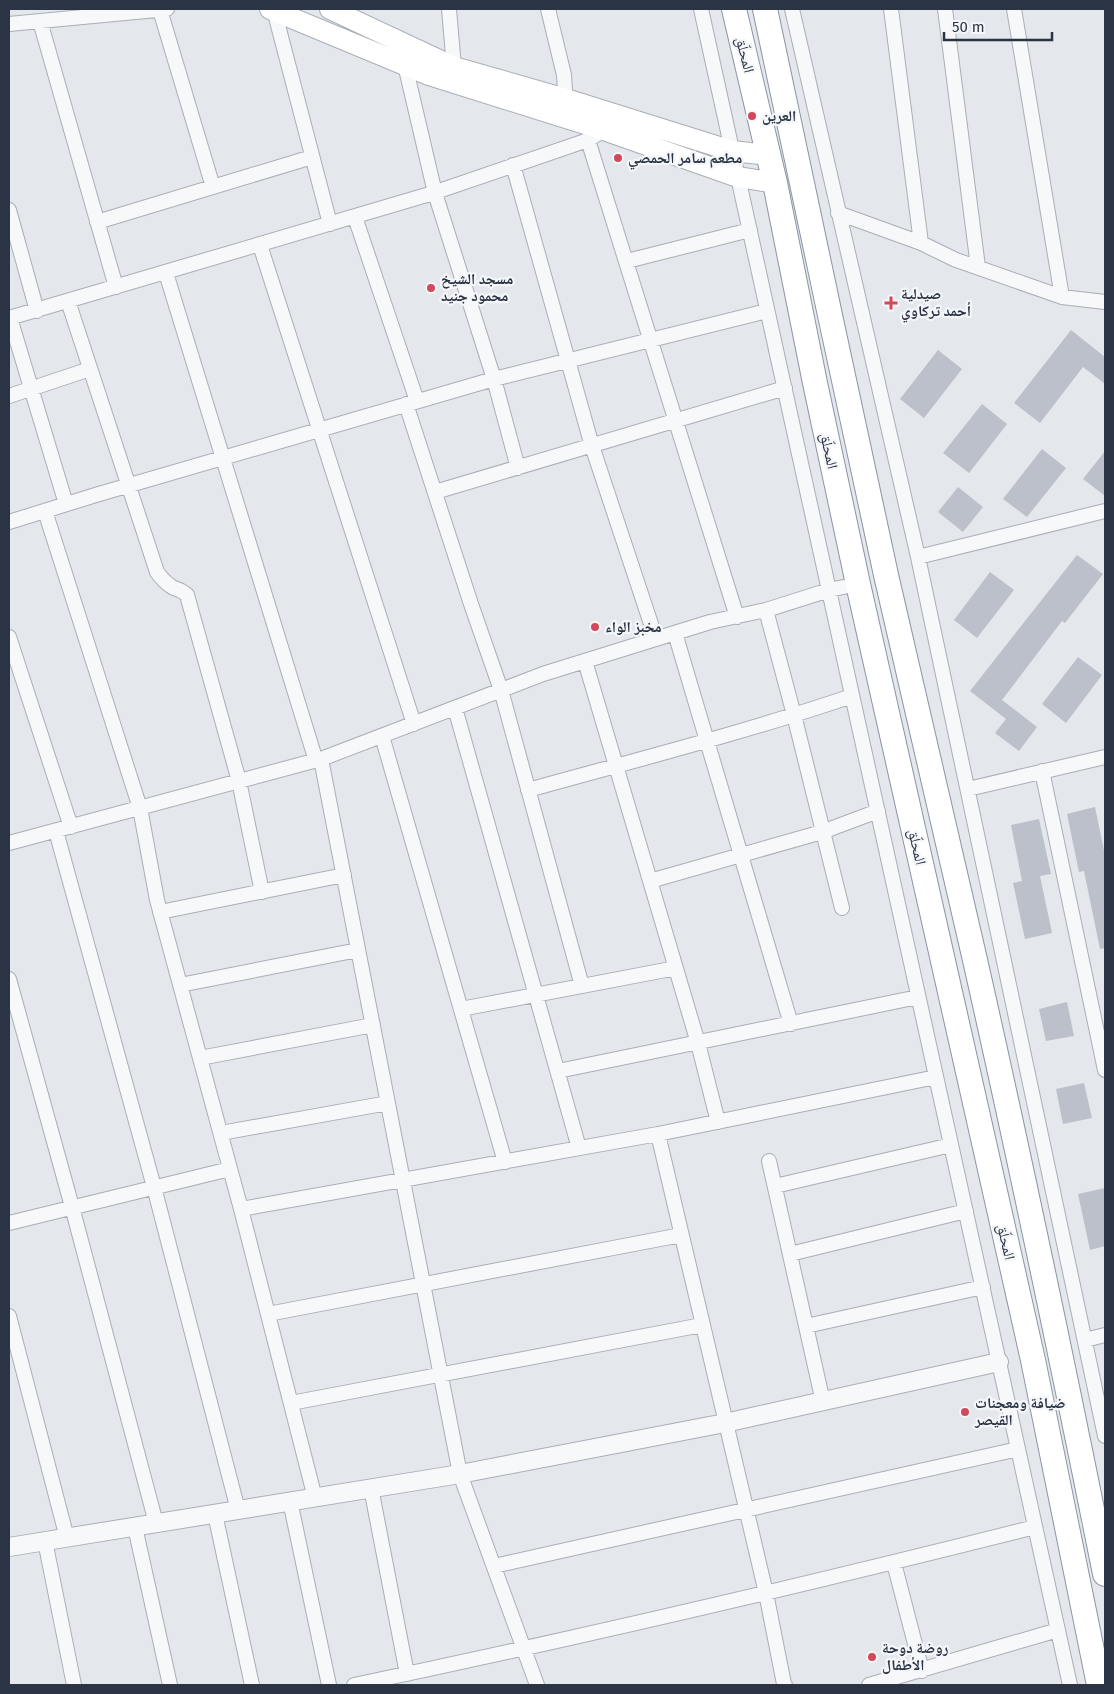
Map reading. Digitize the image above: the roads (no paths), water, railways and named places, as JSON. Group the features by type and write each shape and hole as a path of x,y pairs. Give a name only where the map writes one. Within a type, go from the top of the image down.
{"highway":[{"name":"المحلّق","path":"734,9 769,155 858,584 1033,1360 1100,1685"},
{"name":"المحلّق","path":"764,9 884,568 975,962 1061,1350 1105,1574"}],"main road":[{"path":"272,9 429,75 732,151 769,155"},
{"path":"330,9 352,14 454,67 565,108 596,135 738,177 775,183"}],"street":[{"path":"9,24 164,9 213,187"},
{"path":"272,9 330,224"},
{"path":"449,9 454,67"},
{"path":"548,9 564,75 565,108"},
{"path":"701,9 1070,1685"},
{"path":"792,9 918,557 1105,1432"},
{"path":"891,9 921,243"},
{"path":"945,9 978,268"},
{"path":"1014,9 1062,297"},
{"path":"40,21 116,288"},
{"path":"405,65 435,193 494,379 518,468"},
{"path":"66,504 9,318 435,193 596,135 627,261 737,616"},
{"path":"97,222 312,157"},
{"path":"514,165 592,446 656,639"},
{"path":"9,210 37,310"},
{"path":"838,213 921,243 956,260 1062,297 1105,302"},
{"path":"355,216 412,403 435,492 501,690 582,986"},
{"path":"627,261 750,230"},
{"path":"260,245 414,724"},
{"path":"166,273 318,760 344,875 460,1474 537,1685"},
{"path":"68,301 127,486 157,572 164,581 172,587 183,591 187,596 239,781 262,892"},
{"path":"9,522 494,379 767,311"},
{"path":"9,396 90,369"},
{"path":"435,492 784,388"},
{"path":"45,511 140,808 160,912 242,1209 315,1498"},
{"path":"918,557 1105,511"},
{"path":"9,844 318,760 543,674 710,622 766,610 829,590 858,584"},
{"path":"766,610 842,908"},
{"path":"675,633 791,1024"},
{"path":"9,637 71,827"},
{"path":"585,661 698,1043 718,1122"},
{"path":"528,790 707,741 852,696"},
{"path":"455,708 579,1148"},
{"path":"382,736 505,1162"},
{"path":"968,789 1105,757"},
{"path":"1042,771 1105,1070"},
{"path":"650,881 822,832 878,811"},
{"path":"56,831 154,1187 238,1510"},
{"path":"160,912 344,875"},
{"path":"180,985 358,950"},
{"path":"461,1009 676,968"},
{"path":"9,979 156,1523"},
{"path":"558,1071 791,1024 918,996"},
{"path":"200,1058 373,1025"},
{"path":"242,1209 658,1134 936,1077"},
{"path":"221,1133 388,1103"},
{"path":"658,1134 766,1593 784,1685"},
{"path":"775,1186 951,1145"},
{"path":"769,1161 823,1402"},
{"path":"9,1223 230,1169"},
{"path":"790,1254 966,1211"},
{"path":"268,1314 681,1235"},
{"path":"806,1326 982,1288"},
{"path":"9,1316 67,1538"},
{"path":"291,1403 702,1324"},
{"path":"1085,1340 1105,1335"},
{"path":"9,1547 460,1474 725,1423 999,1362"},
{"path":"494,1566 1018,1449"},
{"path":"371,1488 407,1674"},
{"path":"290,1502 329,1685"},
{"path":"215,1514 252,1685"},
{"path":"135,1527 170,1685"},
{"path":"354,1685 525,1649 894,1563 1035,1527"},
{"path":"45,1541 74,1685"},
{"path":"894,1563 922,1671"},
{"path":"869,1685 1058,1630"}],"place":[{"name":"العرين","path":"752,116"},
{"name":"مطعم سامر الحمصي","path":"618,158"},
{"name":"مسجد الشيخ محمود جنيد","path":"431,288"},
{"name":"صيدلية أحمد تركاوي","path":"891,303"},
{"name":"مخبز الواء","path":"595,627"},
{"name":"ضيافة ومعجنات القيصر","path":"965,1412"},
{"name":"روضة دوحة الأطفال","path":"872,1657"}]}
